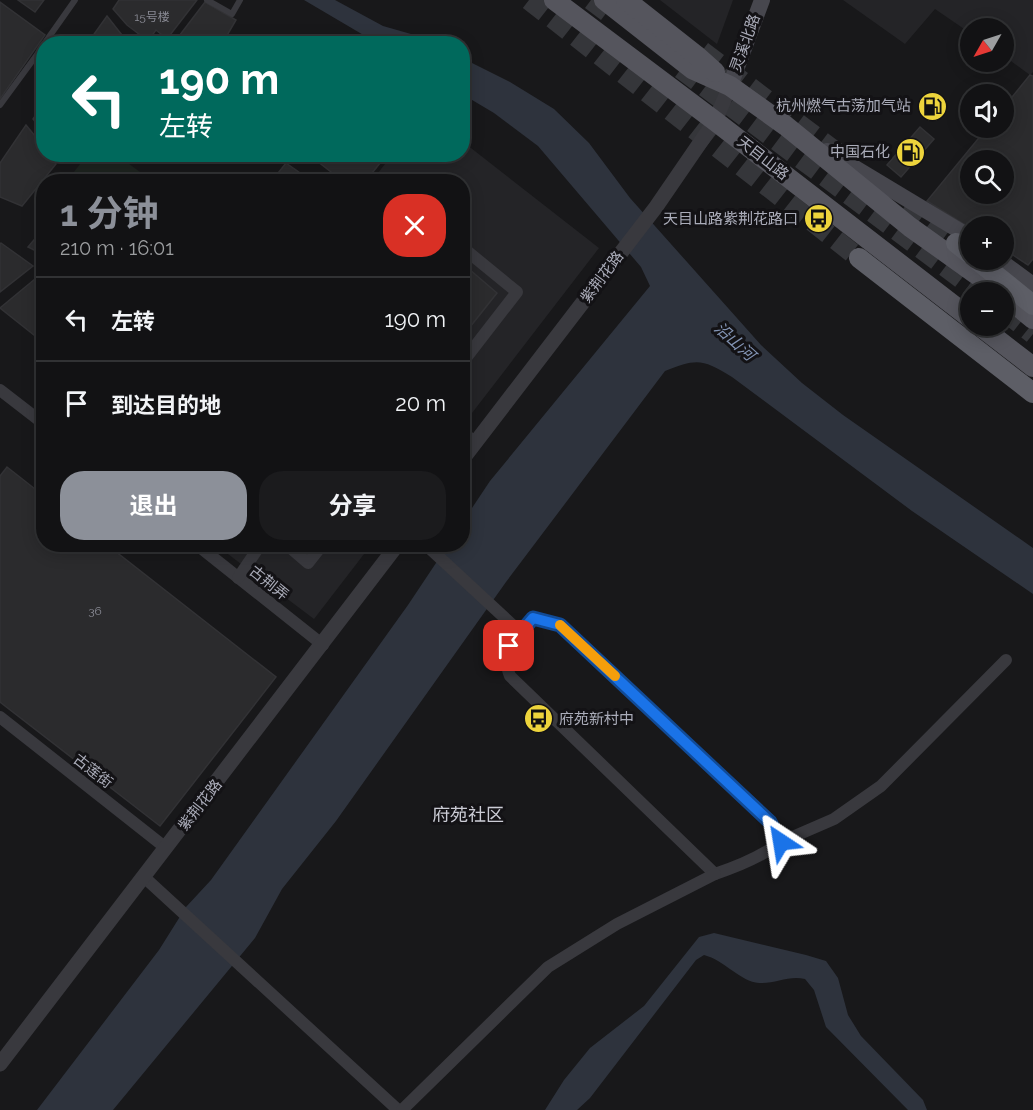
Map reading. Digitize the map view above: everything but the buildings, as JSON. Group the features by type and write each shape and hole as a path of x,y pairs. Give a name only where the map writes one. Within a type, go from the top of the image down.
{"highway":[{"path":"858,258 1033,393"},
{"path":"989,270 1033,305"}],"main road":[{"name":"天目山路","path":"554,0 960,310"},
{"path":"604,0 692,69 730,86"},
{"path":"626,0 696,55 730,86 786,126 960,241"},
{"name":"灵溪北路","path":"730,86 762,0"},
{"path":"786,126 910,227 986,282"},
{"path":"1013,270 1033,285"},
{"path":"1014,304 1033,319"},
{"path":"993,336 1033,367"}],"street":[{"name":"紫荆花路","path":"470,449 656,207 715,121 730,86"},
{"path":"470,254 517,292 470,353"},
{"path":"0,390 36,418"},
{"path":"470,438 475,442"},
{"name":"古荆弄","path":"206,552 322,645"},
{"path":"238,578 256,552"},
{"path":"295,552 308,563 316,552"},
{"name":"紫荆花路","path":"0,1064 392,552"},
{"path":"433,552 521,633"},
{"path":"715,874 510,676 505,664 509,646 533,618 560,625 770,822 781,842"},
{"path":"144,877 400,1110 548,967 617,924 715,874 744,864 768,852 781,842 834,819 881,786 1006,660"},
{"name":"古莲街","path":"0,717 166,848"}],"lane":[{"path":"50,36 75,0"},
{"path":"207,0 232,14 240,0"},
{"path":"0,105 36,55"}],"shaded area":[{"path":"660,0 733,0 717,44"},
{"path":"843,0 1033,0 1033,72 1030,75 1014,63 1014,18 960,18 960,26 935,9 905,44"},
{"path":"470,147 599,248 470,416 470,174 377,174 387,162 470,162"},
{"path":"82,162 126,162 140,172 137,174 72,174"},
{"path":"225,552 366,552 314,619"}],"water":[{"path":"304,0 335,0 383,26 418,36 365,36"},
{"name":"沿山河","path":"470,62 510,82 554,109 589,143 630,198 761,345 802,383 843,415 1033,548 1033,594 912,511 732,377 700,362 665,371 506,582 336,821 282,889 255,938 113,1110 37,1110 159,950 186,907 211,880 408,605 443,552 470,552 470,511 490,481 650,286 641,267 538,146 494,113 470,99"},
{"path":"714,933 826,961 838,978 848,1015 861,1036 923,1100 927,1110 908,1110 826,1027 814,990 805,979 752,982 704,955 696,960 590,1098 577,1110 545,1110 564,1080 590,1048 644,1006 699,937"}],"tunnel":[{"path":"529,0 859,258"},
{"path":"591,0 615,18"},
{"path":"702,51 844,158"},
{"path":"681,69 966,282"},
{"path":"906,205 956,243"},
{"path":"1014,319 1033,334"}],"slow traffic":[{"path":"560,625 615,676"}],"place":[{"name":"杭州燃气古荡加气站","path":"932,106"},
{"name":"中国石化","path":"911,152"},
{"name":"天目山路紫荆花路口","path":"819,219"},
{"name":"府苑新村中","path":"538,719"}],"district":[{"name":"府苑社区","path":"468,815"}],"route":[{"path":"509,646 533,618 560,625 770,822 781,842"}]}
